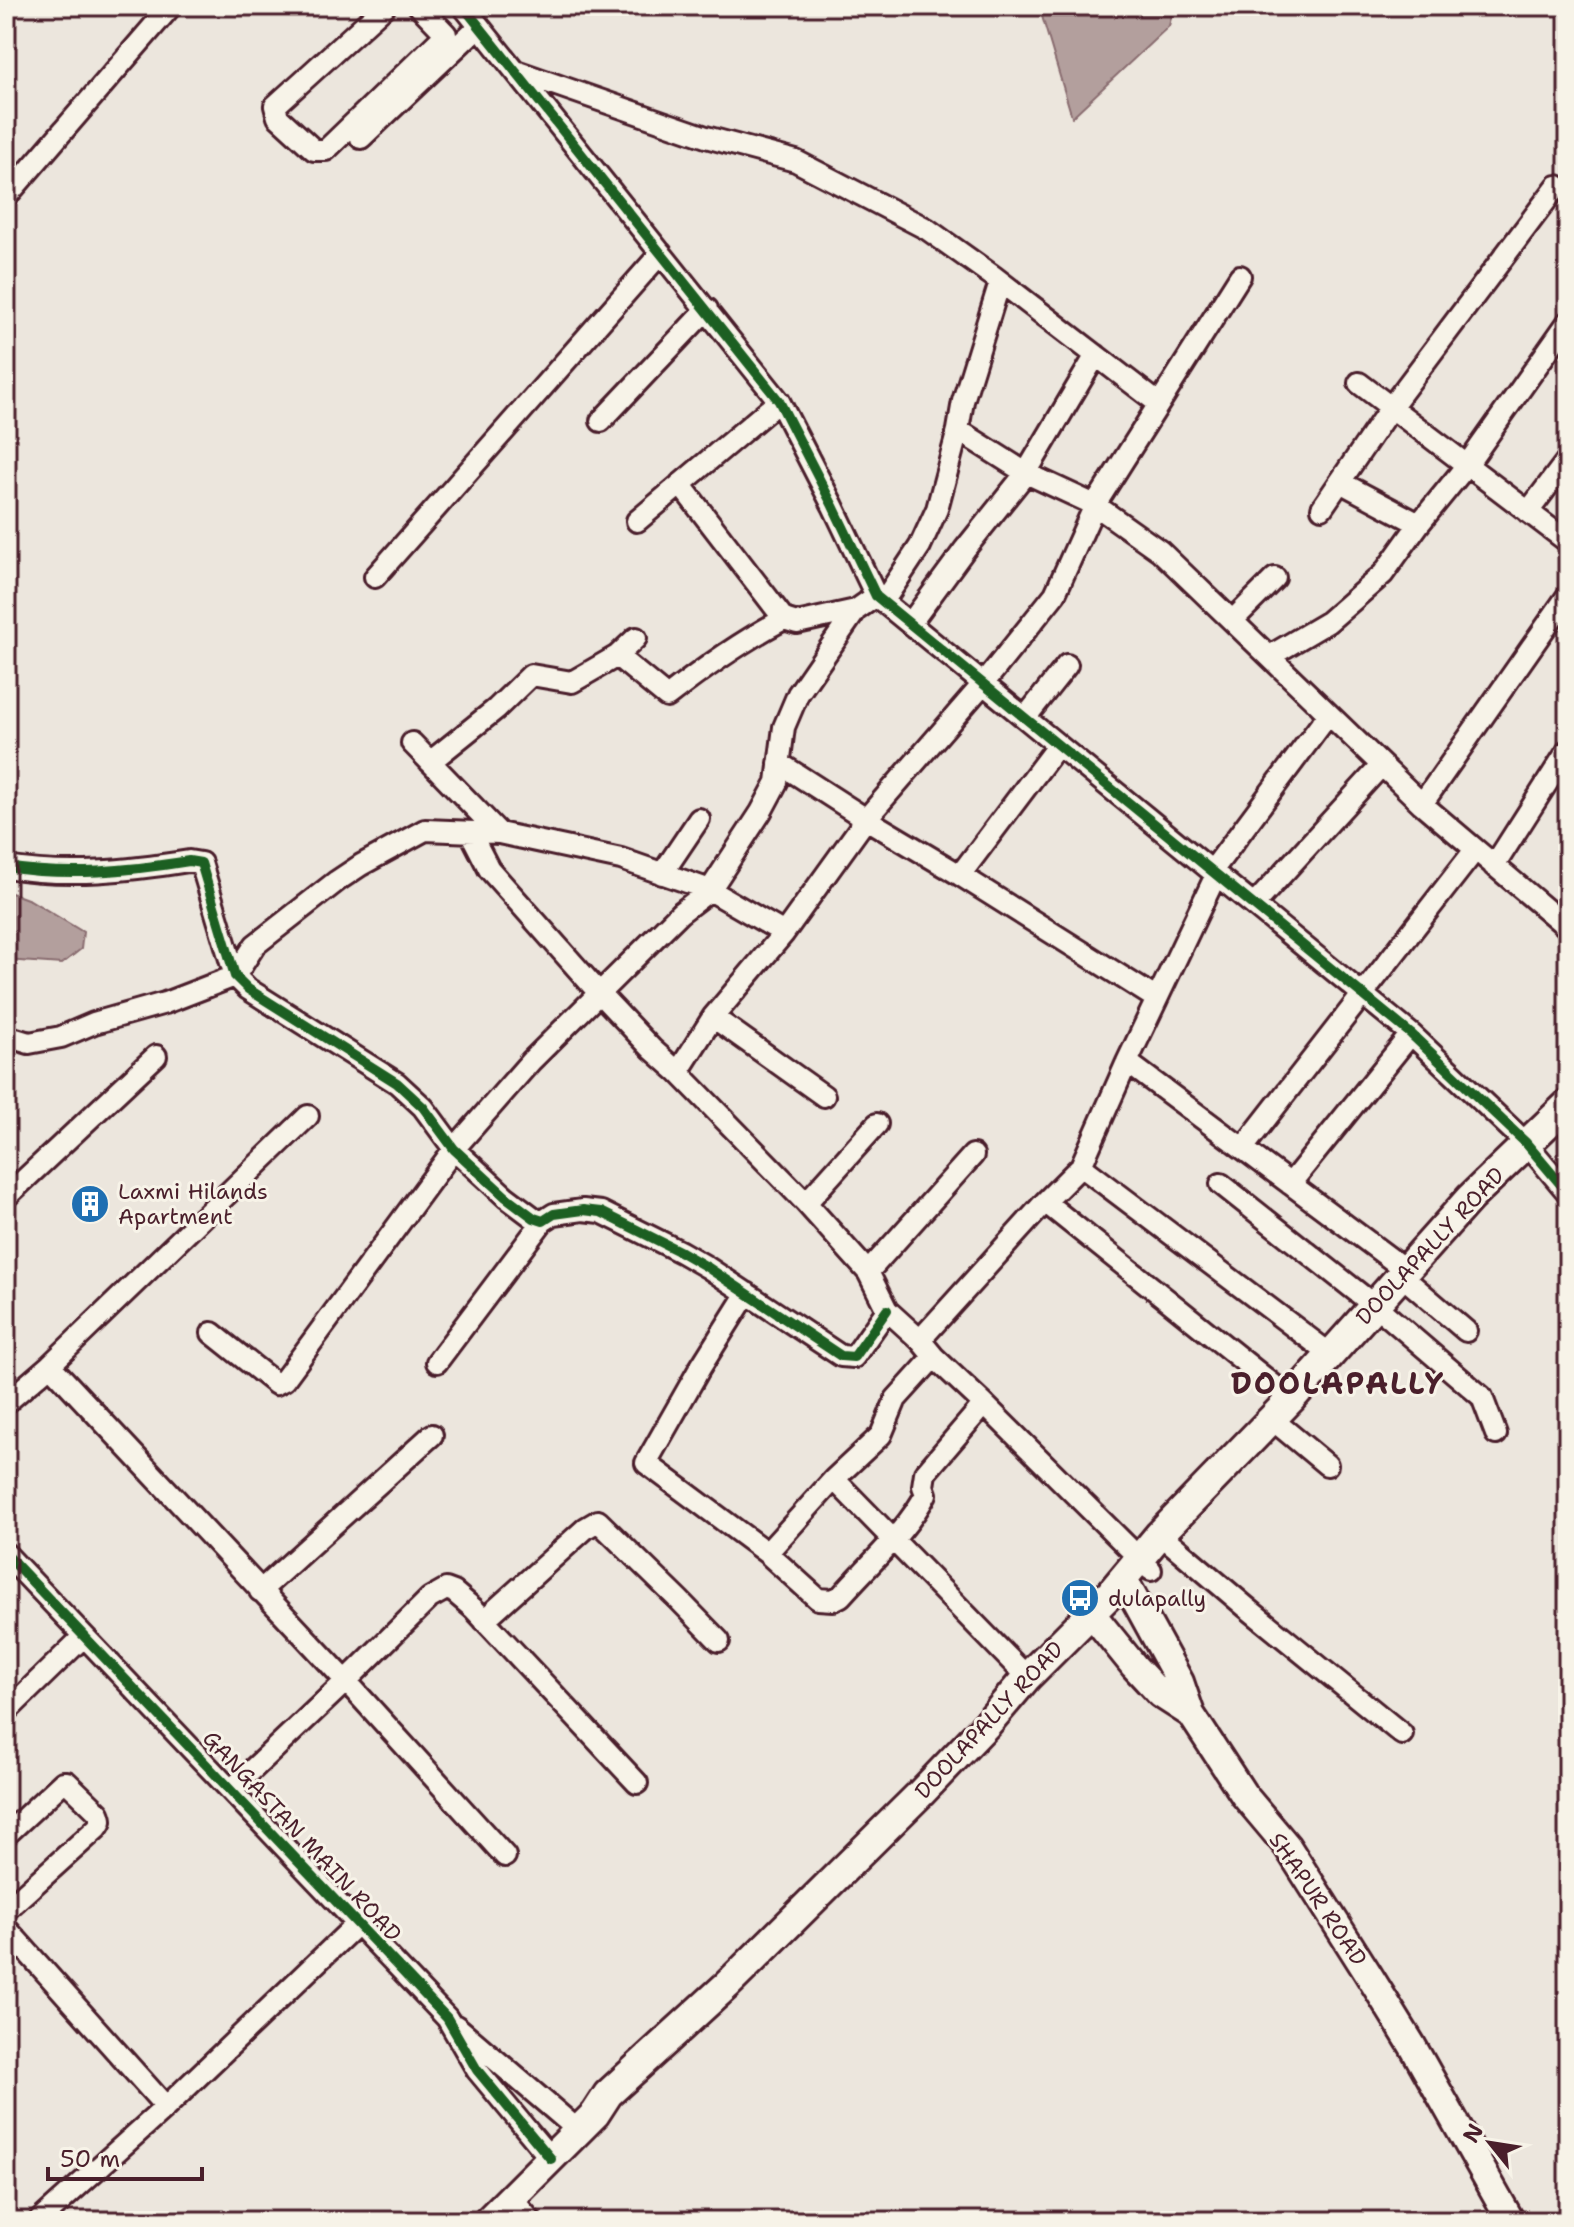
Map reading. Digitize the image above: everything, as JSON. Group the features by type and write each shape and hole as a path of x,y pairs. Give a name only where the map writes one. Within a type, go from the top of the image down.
{"main road":[{"name":"DOOLAPALLY ROAD","path":"1530,1148 1568,1104"},
{"name":"DOOLAPALLY ROAD","path":"1167,1539 1279,1425 1409,1277 1470,1198 1530,1148 1568,1123"},
{"name":"DOOLAPALLY ROAD","path":"587,2123 614,2110 659,2071 897,1836 1068,1661 1096,1619 1330,1354 1379,1309"},
{"name":"DOOLAPALLY ROAD","path":"488,2221 587,2123 608,2094 727,1985 921,1793 1027,1677 1096,1619"}],"street":[{"path":"6,197 171,6"},
{"path":"385,6 275,106 278,117 314,150 326,150 446,34 419,6"},
{"path":"463,6 779,401 880,599 1411,1034 1530,1148 1568,1193"},
{"path":"361,138 479,26"},
{"path":"516,71 706,137 796,161 927,229 1158,403"},
{"path":"1322,508 1391,407 1557,186"},
{"path":"375,577 661,253"},
{"path":"678,1072 713,1017 784,933 866,819 983,684 1055,594 1095,505 1240,276"},
{"path":"680,484 784,619 797,623 856,610 880,599 920,546 937,509 963,401 1000,282"},
{"path":"601,421 707,309"},
{"path":"1270,656 1328,622 1383,574 1467,465 1568,322"},
{"path":"910,624 1026,473 1096,355"},
{"path":"1359,383 1568,542"},
{"path":"637,521 779,401"},
{"path":"958,430 1026,473 1095,505 1160,551 1422,804 1568,928"},
{"path":"1528,512 1568,459"},
{"path":"1340,482 1419,524"},
{"path":"1233,620 1275,578"},
{"path":"1422,804 1568,595"},
{"path":"212,1333 276,1384 284,1380 454,1149 531,1061 680,913 710,890 777,782 784,727 798,694 856,610"},
{"path":"617,656 667,697 696,674 784,619"},
{"path":"430,762 496,709 531,675 572,682 617,656 636,638"},
{"path":"1025,718 1067,665"},
{"path":"920,1340 1081,1166 1214,873 1328,715"},
{"path":"412,743 499,833"},
{"path":"960,875 1058,745"},
{"path":"1494,866 1568,750"},
{"path":"779,763 1157,999"},
{"path":"1254,905 1381,766"},
{"path":"662,874 699,819"},
{"path":"6,1036 29,1043 61,1037 235,976 255,945 361,865 425,830 499,833 621,859 710,890 784,933"},
{"path":"470,832 489,869 600,994 806,1203 868,1272 887,1310 984,1404 1136,1574"},
{"path":"1243,1148 1475,850"},
{"path":"6,867 42,873 96,873 189,861 201,863 235,976 248,989 397,1083 423,1107 454,1149 506,1197 543,1221"},
{"path":"713,1017 824,1096"},
{"path":"1290,1184 1411,1034"},
{"path":"6,1197 156,1056"},
{"path":"1127,1062 1409,1277 1466,1331"},
{"path":"6,1403 50,1365 308,1116"},
{"path":"806,1203 877,1124"},
{"path":"868,1272 973,1155"},
{"path":"1081,1166 1330,1354"},
{"path":"1221,1184 1379,1309 1482,1397 1496,1434"},
{"path":"1045,1202 1291,1399"},
{"path":"437,1362 543,1221 554,1214 583,1210 601,1212 681,1252 841,1356 854,1357 887,1310"},
{"path":"747,1293 646,1463 767,1553 818,1599 833,1600 841,1596 892,1540 926,1494 923,1486 925,1473 984,1404"},
{"path":"767,1553 834,1479 881,1435 896,1399 934,1357"},
{"path":"50,1365 505,1856"},
{"path":"1279,1425 1327,1465"},
{"path":"260,1591 432,1435"},
{"path":"834,1479 1027,1677"},
{"path":"484,1620 586,1528 598,1521 719,1641"},
{"path":"1167,1539 1402,1734"},
{"name":"GANGASTAN MAIN ROAD","path":"6,1554 447,2018 477,2070 551,2159"},
{"name":"SHAPUR ROAD","path":"1136,1574 1191,1714 1244,1795 1287,1846 1367,1972 1511,2221"},
{"path":"232,1789 430,1598 446,1589 465,1600 637,1783"},
{"path":"1096,1619 1160,1694 1191,1714"},
{"path":"6,1712 83,1637"},
{"path":"6,1835 63,1782 67,1782 102,1818 97,1828 7,1907"},
{"path":"39,2221 166,2107 357,1924"},
{"path":"6,1928 166,2107"},
{"path":"447,2018 496,2058 587,2123"},
{"path":"512,2199 531,2221"}],"shaded area":[{"path":"1039,6 1174,6 1169,26 1072,117"},
{"path":"6,891 30,900 83,932 81,949 62,964 6,960"}],"cycle path":[{"path":"463,6 779,401 876,596 1411,1034 1526,1143 1568,1193"},
{"path":"6,867 75,872 189,861 201,863 235,976 248,989 397,1083 423,1107 454,1149 534,1218 543,1221 554,1214 583,1210 601,1212 707,1267 841,1356 854,1357 887,1310"},
{"path":"6,1554 447,2018 477,2070 551,2159"}],"place":[{"name":"Laxmi Hilands Apartment","path":"90,1204"},
{"name":"dulapally","path":"1080,1598"}],"district":[{"name":"DOOLAPALLY","path":"1338,1383"}]}
